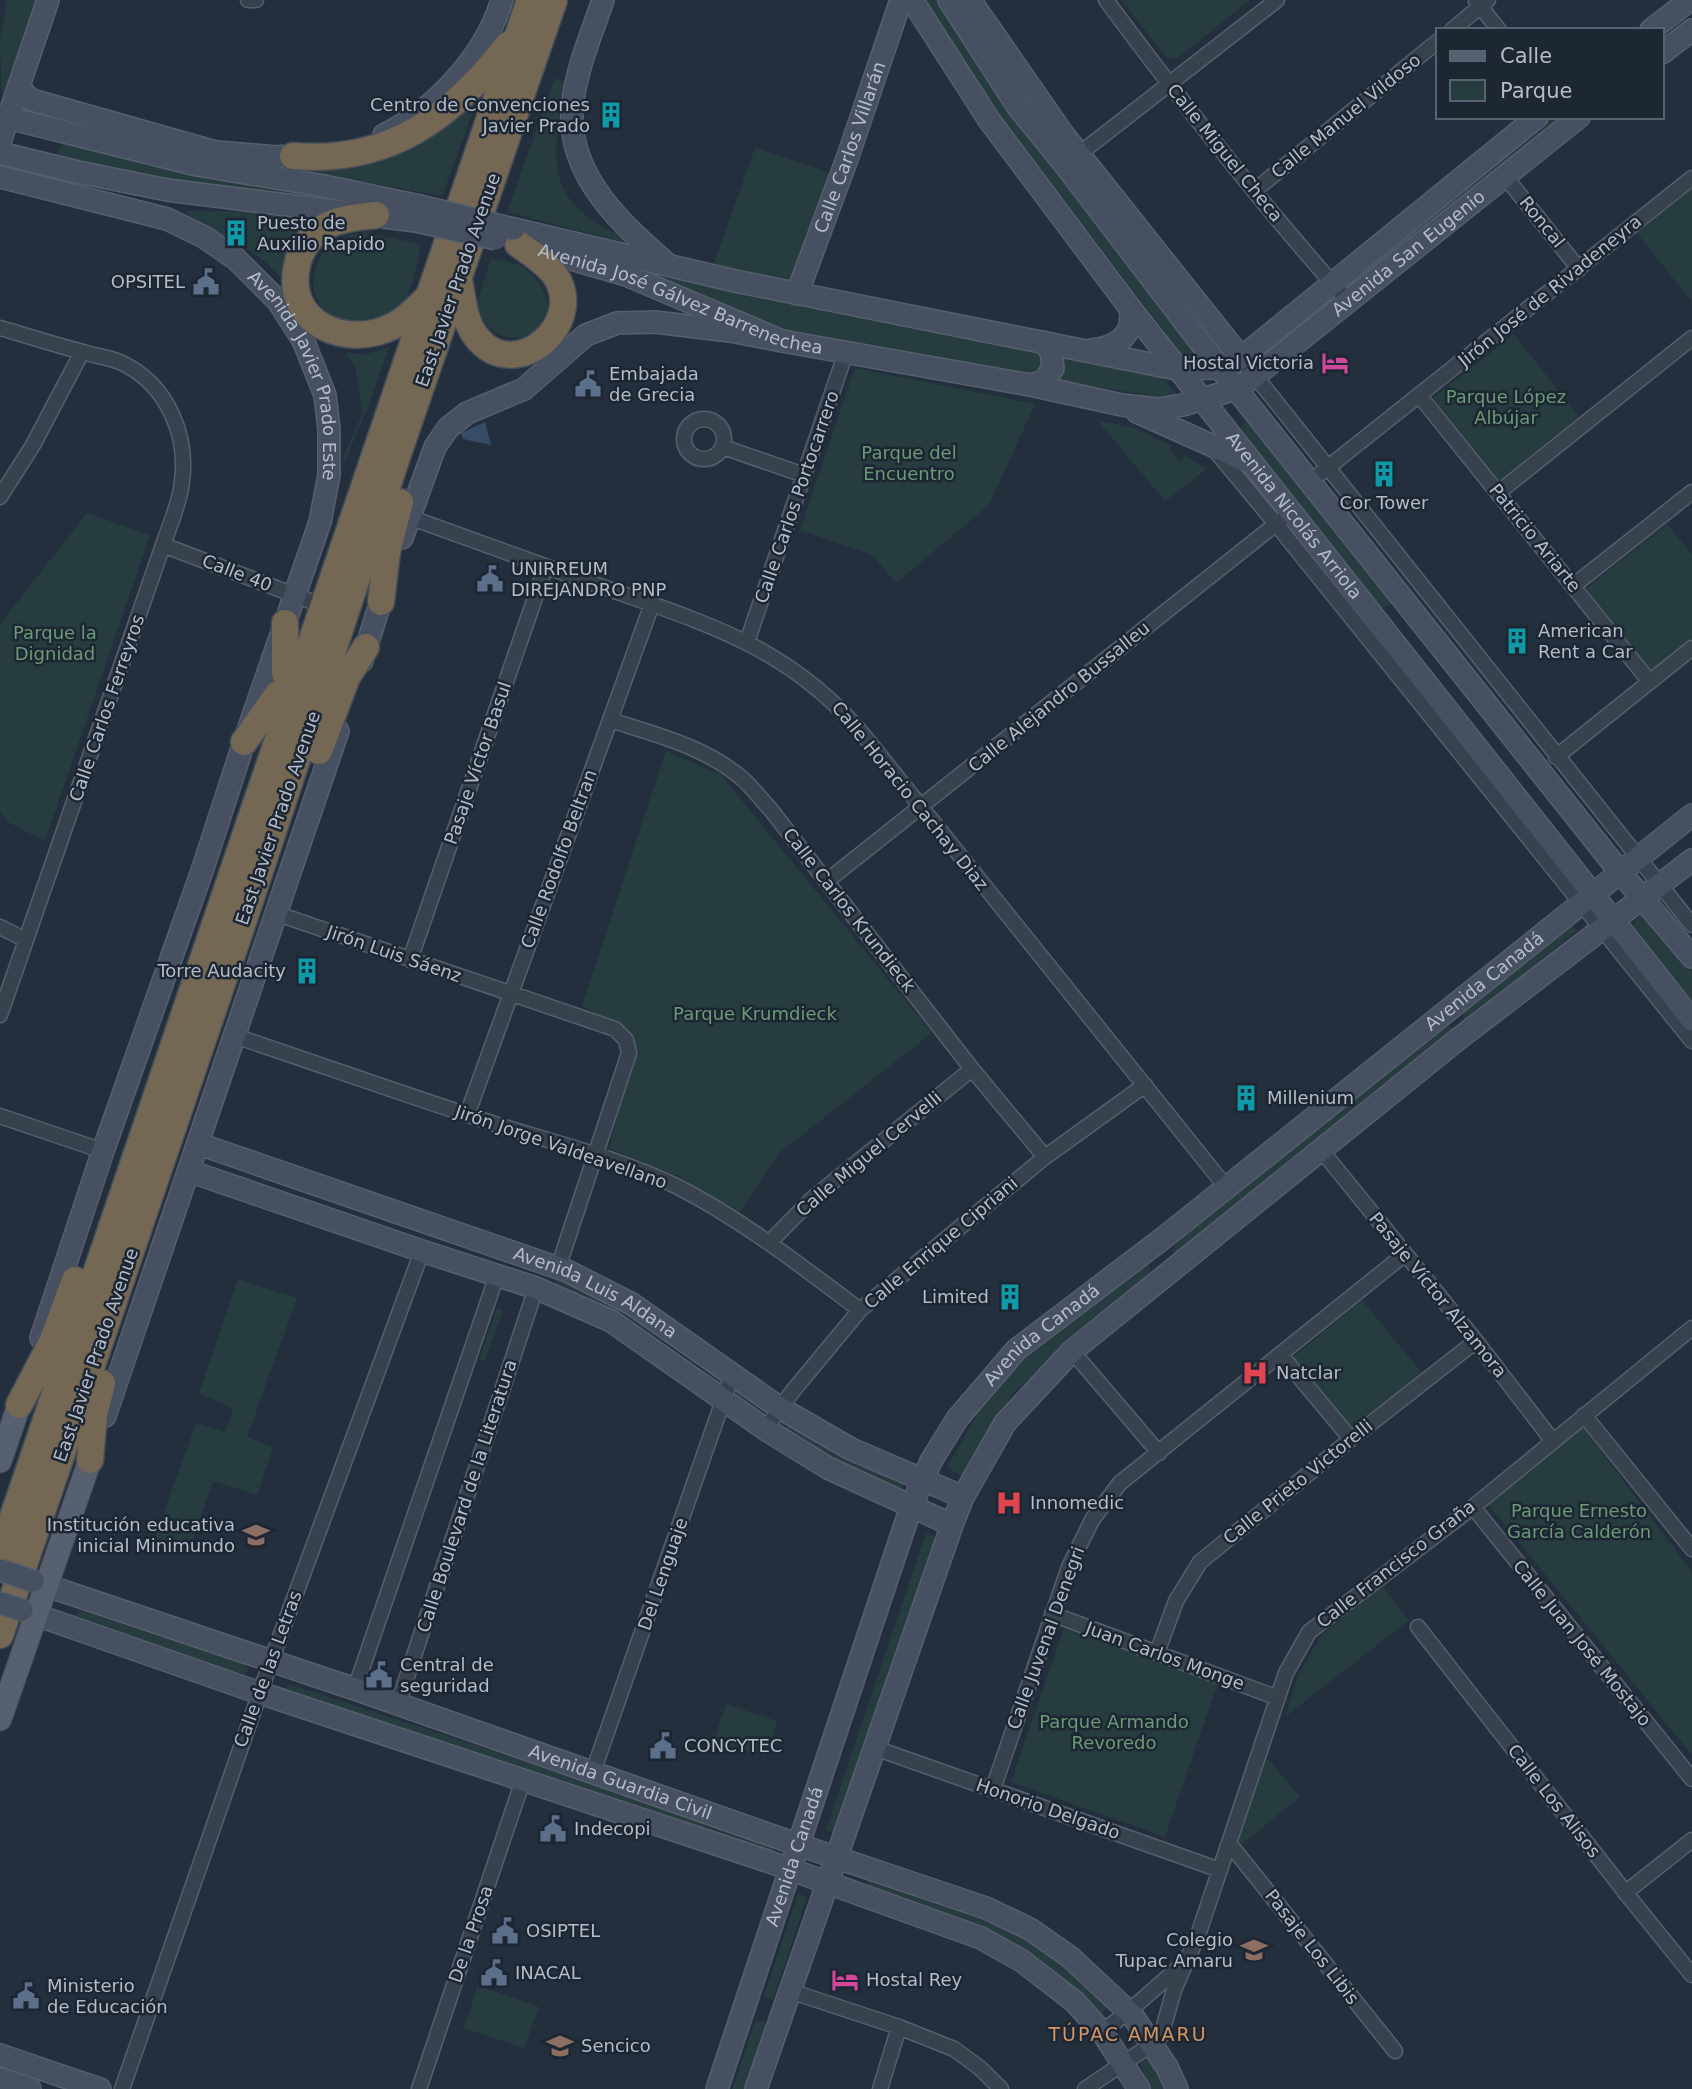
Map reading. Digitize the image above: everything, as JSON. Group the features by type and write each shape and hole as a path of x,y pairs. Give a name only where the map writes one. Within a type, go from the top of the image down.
{"highway":[{"name":"East Javier Prado Avenue","path":"0,1555 530,0"},
{"name":"East Javier Prado Avenue","path":"0,1635 554,0"},
{"path":"293,156 328,158 358,154 381,148 415,131 466,92 498,58 521,27"},
{"path":"376,215 331,223 307,242 300,255 295,276 297,296 303,307 311,318 323,327 340,333 362,335 393,326 429,295"},
{"path":"459,278 467,317 482,344 496,352 508,354 523,353 537,347 559,322 563,303 561,290 549,268 514,238"},
{"path":"381,602 390,536 424,422 428,367"},
{"path":"226,892 235,824 281,683 302,597 382,432"},
{"path":"244,742 281,683 285,623"},
{"path":"242,925 289,833 346,677 366,647"},
{"path":"19,1405 60,1322 137,1102 191,993"},
{"path":"90,1461 99,1393 185,1140 193,1070"}],"main road":[{"path":"0,142 4,117 19,85 48,0"},
{"path":"98,119 127,148 247,156 293,156 353,147 392,131 441,93 472,59 485,39 502,0"},
{"path":"603,0 578,80 572,117 577,146 587,174 601,198 626,227 669,266"},
{"name":"Calle Carlos Villarán","path":"797,294 847,159 901,0"},
{"name":"Avenida Nicolás Arriola","path":"912,0 989,120 1130,308 1252,463 1283,518 1377,621 1468,750 1587,897 1597,902 1607,924 1692,1020"},
{"name":"Avenida Nicolás Arriola","path":"949,0 1018,107 1072,159 1241,358"},
{"name":"Avenida Nicolás Arriola","path":"970,0 1038,99 1072,159 1220,368 1620,872 1692,957"},
{"path":"1654,28 1689,0"},
{"path":"1664,51 1692,30"},
{"path":"967,86 978,89 986,86 991,81 993,69"},
{"path":"19,85 32,100 216,152"},
{"path":"989,120 992,110 999,103 1009,102 1018,107"},
{"name":"Avenida José Gálvez Barrenechea","path":"4,117 197,165 324,186 418,214 514,238 669,266 1177,369 1220,368"},
{"name":"Avenida San Eugenio","path":"1220,368 1241,358 1535,119"},
{"name":"Avenida San Eugenio","path":"1236,389 1349,302 1573,119"},
{"path":"68,134 57,137 50,147 50,159 122,206"},
{"name":"Avenida José Gálvez Barrenechea","path":"0,153 156,188 376,215 418,214"},
{"name":"Avenida Javier Prado Este","path":"0,177 144,212 182,225 204,237 241,264 278,301 311,357 325,395 328,413 329,475 302,597 285,623 244,742"},
{"path":"144,212 232,197"},
{"name":"Avenida José Gálvez Barrenechea","path":"514,238 626,275 782,341 1030,385 1122,405 1158,408 1202,401 1236,389"},
{"path":"1083,351 1104,348 1121,341 1131,325 1130,308"},
{"path":"366,647 435,447 448,428 467,413 524,389 574,343 594,330 627,322 655,322 782,341"},
{"path":"1030,385 1043,382 1053,368 1051,351 1043,342"},
{"path":"1122,405 1252,463"},
{"path":"1377,621 1396,617 1404,600"},
{"path":"1397,647 1406,631 1416,627 1426,628"},
{"name":"East Javier Prado Avenue","path":"40,1584 90,1461 278,914 366,647"},
{"path":"0,1461 244,742"},
{"name":"Avenida Canadá","path":"717,2089 911,1507 931,1461 957,1419 1016,1350 1166,1236 1692,815"},
{"name":"Avenida Canadá","path":"756,2089 952,1525 963,1497 1004,1423 1072,1351 1457,1040 1692,860"},
{"path":"1443,1013 1452,1013 1460,1019 1457,1040"},
{"name":"Avenida Luis Aldana","path":"199,1144 558,1268 632,1304 780,1408 851,1449 963,1497"},
{"name":"Avenida Luis Aldana","path":"189,1171 536,1288 611,1321 765,1429 828,1468 952,1525"},
{"path":"1166,1236 1163,1244 1164,1255 1183,1262"},
{"name":"Avenida Guardia Civil","path":"0,1570 355,1689 835,1858 986,1908 1030,1929 1070,1957 1128,2012 1167,2067 1177,2089"},
{"path":"0,1718 40,1584"},
{"name":"Avenida Guardia Civil","path":"0,1602 260,1693 790,1869 981,1938 1022,1961 1075,2002 1101,2032 1139,2089"},
{"path":"743,2015 756,2008 764,2009 775,2018 778,2025"},
{"path":"0,2055 100,2089"},
{"path":"16,2084 27,2064"}],"street":[{"path":"248,0 256,0"},
{"name":"Calle Miguel Checa","path":"1106,0 1254,191 1349,302"},
{"path":"1072,159 1277,0"},
{"path":"1454,28 1481,2 1498,28"},
{"name":"Calle Manuel Vildoso","path":"1254,191 1436,43"},
{"name":"Roncal","path":"1504,175 1579,269"},
{"name":"Jirón José de Rivadeneyra","path":"1310,482 1692,178"},
{"path":"0,328 82,352 33,445 0,497"},
{"path":"1499,492 1692,338"},
{"name":"Calle Carlos Ferreyros","path":"0,1015 181,488 181,440 176,419 164,398 138,372 118,362 82,352"},
{"name":"Calle Carlos Portocarrero","path":"747,642 846,352"},
{"name":"Avenida Nicolás Arriola","path":"1241,358 1692,925"},
{"name":"Patricio Ariarte","path":"1419,395 1650,682"},
{"name":"Avenida Nicolás Arriola","path":"1210,446 1283,518 1468,750"},
{"path":"723,447 804,475"},
{"path":"1573,586 1692,492"},
{"name":"Calle Horacio Cachay Diaz","path":"409,517 652,604 747,642 798,671 836,704 865,737 1226,1187"},
{"name":"Calle Alejandro Bussalleu","path":"827,881 1283,518"},
{"name":"Calle 40","path":"163,545 302,597"},
{"name":"Pasaje Víctor Basul","path":"410,960 546,566"},
{"name":"Calle Rodolfo Beltran","path":"467,1115 652,604"},
{"path":"1556,757 1692,649"},
{"name":"Calle Carlos Krundieck","path":"610,720 681,742 713,758 744,780 771,810 972,1069 1045,1157"},
{"name":"Jirón Luis Sáenz","path":"278,914 615,1029 626,1040 629,1053 558,1268"},
{"name":"Avenida Nicolás Arriola","path":"1607,924 1692,1041"},
{"path":"0,927 26,940"},
{"name":"Jirón Jorge Valdeavellano","path":"235,1036 596,1156 675,1186 770,1242 860,1310"},
{"name":"Calle Miguel Cervelli","path":"770,1242 813,1198 972,1069"},
{"name":"Calle Enrique Cipriani","path":"765,1429 860,1310 1045,1157 1145,1085"},
{"path":"0,1115 103,1151"},
{"name":"Pasaje Víctor Alzamora","path":"1322,1151 1476,1341 1552,1440"},
{"name":"Calle de las Letras","path":"122,2089 271,1661 422,1251"},
{"name":"Calle Juvenal Denegri","path":"993,1790 1069,1567 1092,1520 1120,1483 1405,1254"},
{"path":"355,1689 496,1275"},
{"name":"Calle Boulevard de la Literatura","path":"398,1704 536,1288"},
{"name":"Calle Francisco Graña","path":"1152,2044 1161,2036 1174,1990 1195,1943 1278,1698 1296,1651 1309,1632 1473,1507 1692,1328"},
{"name":"Calle Prieto Victorelli","path":"1157,1653 1176,1601 1199,1562 1351,1438 1476,1341"},
{"path":"1072,1351 1159,1453"},
{"path":"1281,1355 1351,1438"},
{"name":"Del Lenguaje","path":"593,1773 732,1375"},
{"path":"1584,1415 1692,1549"},
{"name":"Calle Juan José Mostajo","path":"1473,1507 1692,1779"},
{"name":"Juan Carlos Monge","path":"1052,1614 1278,1698"},
{"name":"Calle Los Alisos","path":"1418,1627 1692,1975"},
{"name":"Honorio Delgado","path":"875,1748 1220,1870"},
{"name":"De la Prosa","path":"419,2089 523,1780"},
{"path":"1625,1893 1692,1840"},
{"name":"Pasaje Los Libis","path":"1229,1843 1395,2050"},
{"name":"Calle Francisco Graña","path":"1101,2032 1186,1961"},
{"path":"790,1992 899,2027 954,2049 980,2068 1001,2089"},
{"path":"880,2089 899,2027"},
{"path":"1085,2089 1152,2044"}],"green space":[{"path":"7,0 39,0 2,97 0,41"},
{"path":"924,0 945,0 1201,355 1186,360 959,62"},
{"path":"1121,0 1250,0 1178,58 1168,59"},
{"path":"555,78 565,83 556,155 565,192 577,208 622,236 623,242 507,212"},
{"path":"482,87 442,196 291,169 295,163 333,163"},
{"path":"1549,119 1554,119 1561,126 1352,292 1344,283"},
{"path":"68,140 122,158 179,172 236,183 293,189 294,195 244,192 159,181 61,159 57,152"},
{"path":"755,148 830,173 792,283 713,266"},
{"path":"1692,189 1692,302 1637,233"},
{"path":"188,211 320,212 290,288 266,262 244,247 186,217"},
{"path":"367,232 421,245 412,283 401,310 393,317 343,323 329,314 316,297 316,266 327,248 336,241"},
{"path":"491,259 523,267 530,272 544,293 547,318 544,326 532,338 512,338 498,334 487,324 476,307"},
{"path":"639,266 1159,373 1181,400 831,346 754,325 637,272"},
{"path":"1329,294 1335,302 1253,367 1247,360"},
{"name":"Parque López Albújar","path":"1514,334 1579,417 1498,481 1433,398"},
{"path":"389,347 345,461 343,457 363,413 355,366 346,355 347,352 364,355"},
{"name":"Parque del Encuentro","path":"855,368 1035,404 989,505 896,583 875,558 867,553 800,530"},
{"path":"1097,420 1135,428 1172,446 1169,449 1179,461 1186,456 1207,469 1165,501"},
{"path":"1246,421 1396,597 1393,604 1381,608 1237,431"},
{"name":"Parque la Dignidad","path":"87,513 150,535 45,841 8,822 0,812 0,624"},
{"path":"1667,524 1692,555 1692,639 1651,672 1586,589"},
{"name":"Parque Krumdieck","path":"666,751 721,775 932,1033 778,1154 738,1215 680,1177 609,1148 635,1048 624,1028 582,1006"},
{"path":"1642,913 1650,916 1692,970 1692,1000 1633,931 1635,921"},
{"path":"1572,925 1577,931 1465,1022 1462,1011"},
{"path":"1445,1020 1452,1029 1358,1104 1347,1121 1179,1256 1173,1251 1176,1242"},
{"path":"1147,1262 1152,1273 1012,1394 962,1476 947,1467 979,1412 1022,1360"},
{"path":"557,1276 643,1319 772,1406 758,1416 699,1366 625,1316 552,1288"},
{"path":"238,1279 297,1298 247,1437 273,1447 257,1495 213,1481 188,1554 153,1543 196,1423 225,1432 233,1409 199,1393"},
{"path":"1362,1300 1427,1379 1356,1434 1291,1359"},
{"path":"497,1308 503,1310 485,1361 479,1359"},
{"path":"792,1420 906,1480 899,1494 826,1456 786,1429"},
{"name":"Parque Ernesto García Calderón","path":"1583,1427 1692,1572 1692,1755 1488,1504"},
{"path":"926,1533 936,1537 837,1834 826,1830"},
{"path":"1382,1586 1409,1620 1285,1717 1298,1675 1321,1636"},
{"path":"79,1610 244,1663 248,1671 244,1675 238,1675 75,1617"},
{"name":"Parque Armando Revoredo","path":"1064,1628 1218,1682 1165,1837 1011,1782"},
{"path":"289,1684 776,1844 774,1852 719,1833 711,1835 286,1689"},
{"path":"726,1704 777,1721 766,1757 714,1740"},
{"path":"1267,1758 1300,1797 1242,1844 1238,1838"},
{"path":"868,1877 991,1918 1054,1957 1110,2004 1100,2016 985,1930 868,1886"},
{"path":"798,1894 807,1897 773,2000 764,1996"},
{"path":"478,1986 539,2007 524,2048 464,2028"},
{"path":"763,2020 767,2024 745,2089 732,2089 755,2021"},
{"path":"1146,2058 1152,2062 1164,2089 1151,2089 1139,2062"}],"water":[{"path":"485,422 491,445 463,439 461,433"}],"place":[{"name":"Centro de Convenciones Javier Prado","path":"611,115"},
{"name":"Puesto de Auxilio Rapido","path":"236,233"},
{"name":"OPSITEL","path":"206,282"},
{"name":"Hostal Victoria","path":"1335,363"},
{"name":"Embajada de Grecia","path":"588,384"},
{"name":"Cor Tower","path":"1384,474"},
{"name":"UNIRREUM DIREJANDRO PNP","path":"490,579"},
{"name":"American Rent a Car","path":"1517,641"},
{"name":"Torre Audacity","path":"307,971"},
{"name":"Millenium","path":"1246,1098"},
{"name":"Limited","path":"1010,1297"},
{"name":"Natclar","path":"1255,1373"},
{"name":"Innomedic","path":"1009,1503"},
{"name":"Institución educativa inicial Minimundo","path":"256,1535"},
{"name":"Central de seguridad","path":"379,1675"},
{"name":"CONCYTEC","path":"663,1746"},
{"name":"Indecopi","path":"553,1829"},
{"name":"OSIPTEL","path":"505,1931"},
{"name":"Colegio Tupac Amaru","path":"1254,1950"},
{"name":"INACAL","path":"494,1973"},
{"name":"Hostal Rey","path":"845,1980"},
{"name":"Ministerio de Educación","path":"26,1996"},
{"name":"Sencico","path":"560,2046"}],"district":[{"name":"TÚPAC AMARU","path":"1128,2034"}]}
